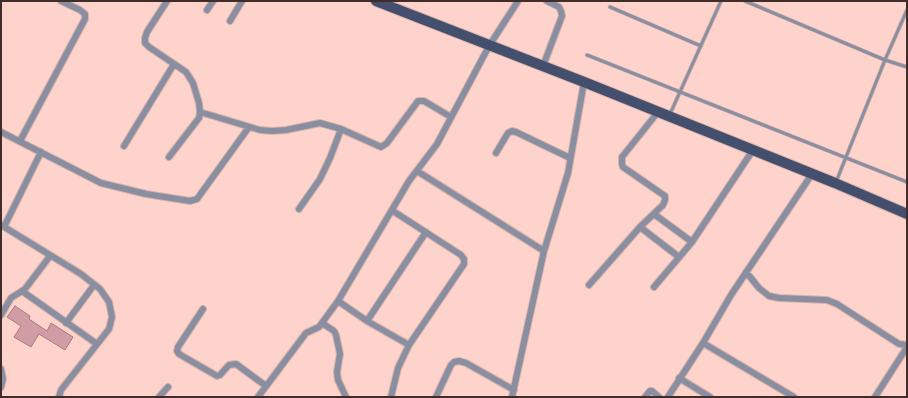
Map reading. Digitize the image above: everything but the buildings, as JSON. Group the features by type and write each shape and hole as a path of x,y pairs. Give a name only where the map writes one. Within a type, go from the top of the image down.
{"main road":[{"path":"376,1 669,116 835,183 907,214"}],"street":[{"path":"20,141 85,19 85,14 80,10 61,1"},
{"path":"167,1 147,32 145,43 186,72 193,83 200,112 199,118 169,157"},
{"path":"207,10 213,1"},
{"path":"230,21 242,1"},
{"path":"258,397 306,333 315,330 322,323 338,301 393,211 409,181 437,144 490,46 518,1"},
{"path":"543,66 562,16 559,7 547,1"},
{"path":"124,146 174,64"},
{"path":"512,397 544,251 568,173 584,82"},
{"path":"200,112 260,130 272,131 320,123 341,129 381,147 387,143 418,101 424,101 451,116"},
{"path":"590,286 640,227 663,205 665,200 665,196 623,166 622,161 622,157 658,112"},
{"path":"1,132 101,183 146,194 193,201 197,199 249,127"},
{"path":"300,209 320,179 341,129"},
{"path":"496,153 508,133 512,131 570,158"},
{"path":"654,287 692,242 753,150"},
{"path":"41,152 3,226 80,274 94,285 105,296 112,312 109,329 61,390 59,397"},
{"path":"417,171 544,251"},
{"path":"668,397 703,343 731,295 812,174"},
{"path":"391,397 398,368 409,345 464,264 464,259 461,255 393,211"},
{"path":"654,214 692,242"},
{"path":"640,227 678,257"},
{"path":"367,321 426,232"},
{"path":"1,315 11,298 28,287 50,256"},
{"path":"746,272 769,296 779,298 827,300 837,304 899,344 907,346 875,397"},
{"path":"66,322 94,285"},
{"path":"22,291 97,344"},
{"path":"338,301 367,321 409,345"},
{"path":"203,309 178,347 177,351 179,354 217,376 220,375 229,365 236,364 266,386"},
{"path":"322,323 334,331 336,335 340,354 337,372 338,380 346,397"},
{"path":"703,343 794,397"},
{"path":"436,397 451,365 454,362 459,361 466,363 514,390"},
{"path":"1,369 1,387"},
{"path":"679,378 710,397"},
{"path":"159,397 168,387"},
{"path":"645,397 650,391 652,391 659,397"}],"lane":[{"path":"669,116 721,1"},
{"path":"744,1 885,60 907,67"},
{"path":"610,7 701,46"},
{"path":"835,183 907,10"},
{"path":"587,55 907,182"}]}
